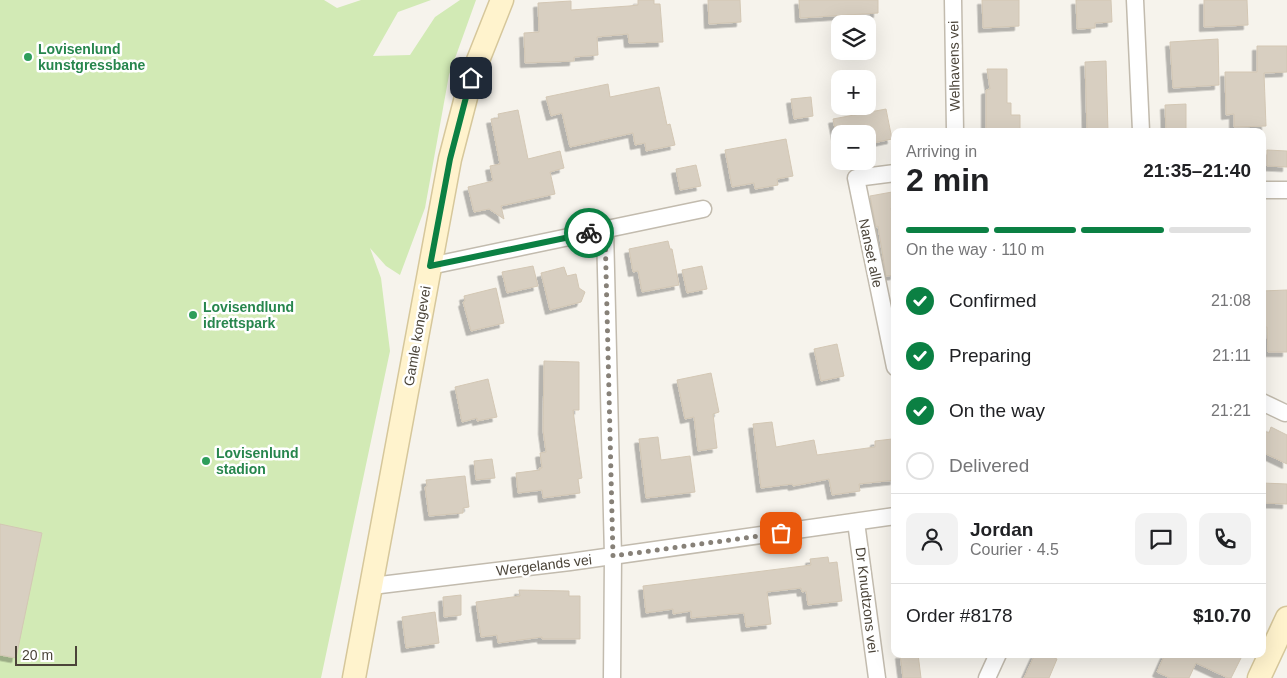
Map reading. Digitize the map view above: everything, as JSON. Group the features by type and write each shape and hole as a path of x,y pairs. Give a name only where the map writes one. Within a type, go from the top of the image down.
{"street":[{"name":"Gamle kongevei","path":"354,678 430,266 460,119 471,78 502,0"},
{"name":"Welhavens vei","path":"953,0 954,128"},
{"path":"1135,0 1141,128"},
{"name":"Nanset alle","path":"891,174 856,178 891,348"},
{"path":"1266,190 1287,190"},
{"path":"430,266 703,209"},
{"path":"605,230 613,556 612,678"},
{"path":"1266,404 1285,413"},
{"name":"Wergelands vei","path":"372,586 613,556 891,517"},
{"name":"Dr Knudtzons vei","path":"856,522 877,678"},
{"path":"1259,678 1287,618"},
{"path":"987,678 996,658"}],"green space":[{"name":"Lovisendlund idrettspark","path":"0,0 324,0 337,8 361,0 431,0 398,12 373,56 410,55 435,17 460,0 476,0 449,75 425,208 400,275 386,266 370,248 381,278 390,351 321,678 0,678"}],"building":[{"path":"638,0 654,0 654,4 660,4 663,42 629,43 628,34 597,37 598,55 574,57 574,61 525,63 524,33 539,32 538,3 571,1 571,10 638,5"},
{"path":"708,0 740,0 741,22 709,24"},
{"path":"799,0 878,0 878,13 800,18"},
{"path":"982,0 1019,0 1019,26 983,28"},
{"path":"1076,0 1111,0 1112,22 1095,23 1095,28 1077,29"},
{"path":"1204,0 1247,0 1248,25 1204,27"},
{"path":"1218,39 1219,85 1173,88 1170,42"},
{"path":"1257,46 1287,46 1287,72 1264,73 1266,126 1234,127 1234,114 1226,115 1225,72 1257,72"},
{"path":"1106,61 1108,128 1087,128 1085,62"},
{"path":"987,69 1007,69 1007,103 1011,103 1011,115 1020,115 1020,128 986,128 986,90 990,89"},
{"path":"608,84 610,97 659,87 667,125 670,124 675,145 646,151 645,143 635,145 633,133 570,147 562,113 551,116 546,97"},
{"path":"811,97 813,116 794,119 791,99"},
{"path":"1186,104 1186,128 1166,128 1165,105"},
{"path":"886,109 891,139 876,142 876,125 834,125 833,119 854,115 876,115 876,111"},
{"path":"518,110 528,159 560,151 564,168 550,172 555,194 501,206 504,219 489,209 474,212 468,187 493,181 490,166 500,164 491,119 499,118 498,114"},
{"path":"786,139 793,176 777,179 778,185 755,189 754,183 732,187 725,150"},
{"path":"1267,150 1287,151 1287,167 1267,166"},
{"path":"696,165 701,186 680,190 676,169"},
{"path":"891,192 891,275 886,276 878,226 876,227 870,196"},
{"path":"668,241 670,249 672,249 679,285 642,292 638,271 633,272 629,249"},
{"path":"533,266 538,286 507,293 502,272"},
{"path":"702,266 707,289 687,293 682,270"},
{"path":"564,267 567,276 576,274 579,288 585,292 581,302 550,310 541,273"},
{"path":"496,288 504,323 471,331 463,302 465,301 464,296"},
{"path":"1287,290 1287,352 1268,352 1266,291"},
{"path":"837,344 844,376 821,381 814,349"},
{"path":"544,361 579,362 579,410 573,410 582,478 578,479 580,493 543,498 542,490 518,493 516,473 540,470 539,468 542,468 540,453 546,452 543,430"},
{"path":"711,373 719,412 713,414 717,448 698,451 694,417 685,419 677,380"},
{"path":"488,379 497,417 477,421 477,418 462,422 455,387"},
{"path":"772,422 776,447 814,440 817,455 875,447 875,441 891,439 891,480 859,484 860,491 832,495 829,479 793,486 792,484 761,488 753,424"},
{"path":"1271,427 1287,435 1287,464 1266,454 1266,432 1269,433"},
{"path":"658,437 661,460 690,456 695,492 646,498 639,439"},
{"path":"492,459 495,478 476,480 474,461"},
{"path":"465,476 469,507 463,508 463,513 429,516 425,487 427,486 426,480"},
{"path":"1266,483 1287,484 1287,504 1266,503"},
{"path":"0,524 42,533 16,658 0,655"},
{"path":"828,557 829,563 837,562 842,601 808,605 806,591 802,592 801,588 767,592 771,624 746,627 744,613 691,618 691,611 673,614 673,609 646,613 643,586 811,565 810,559"},
{"path":"519,590 569,591 569,596 580,596 580,639 542,639 542,637 498,643 497,635 481,637 476,602 520,596"},
{"path":"461,595 461,615 444,617 443,597"},
{"path":"435,612 439,643 406,648 402,617"},
{"path":"900,658 918,658 921,678 903,678"},
{"path":"1033,658 1057,659 1049,678 1024,678"},
{"path":"1163,658 1241,658 1231,678 1196,663 1189,678 1170,678 1157,672"}],"way so far":[{"path":"589,233 605,230 613,556 781,533"}],"place":[{"name":"Lovisenlund kunstgressbane","path":"28,57"},
{"name":"Lovisendlund idrettspark","path":"193,315"},
{"name":"Lovisenlund stadion","path":"206,461"}],"route":[{"path":"471,78 450,159 430,266 589,233"}]}
